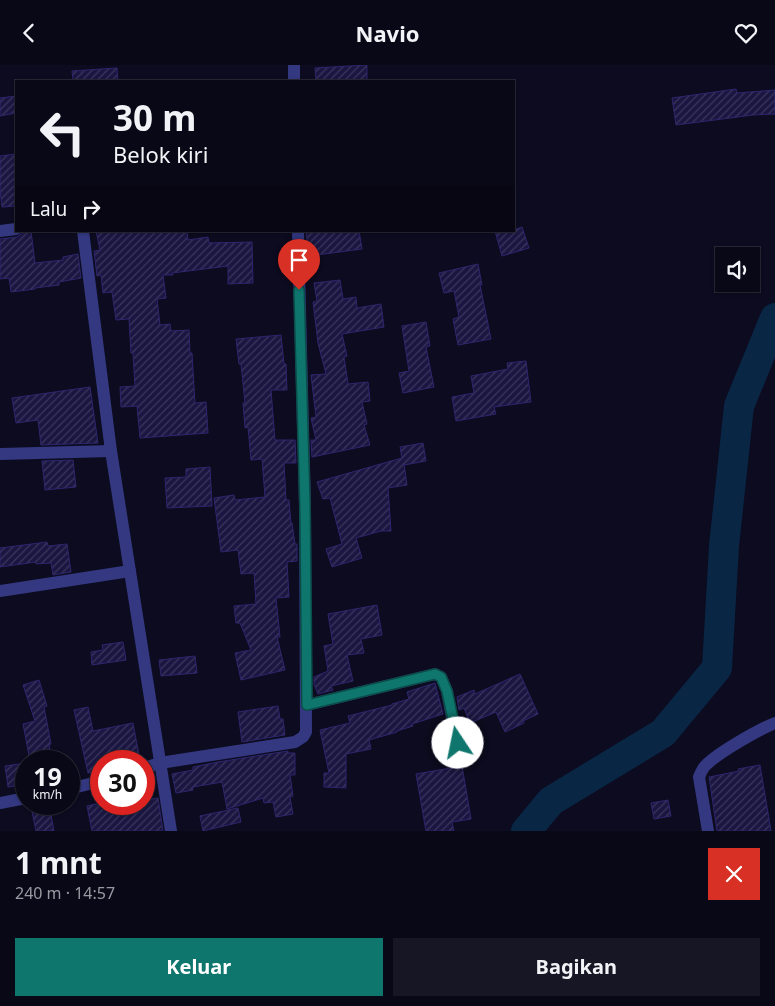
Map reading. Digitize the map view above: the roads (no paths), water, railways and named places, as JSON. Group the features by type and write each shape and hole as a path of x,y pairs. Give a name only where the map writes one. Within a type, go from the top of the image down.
{"street":[{"path":"294,65 294,80"},
{"path":"0,231 15,229"},
{"path":"83,232 111,451 171,831"},
{"path":"155,765 295,742 303,737 306,732 305,506 298,232"},
{"path":"0,454 111,451"},
{"path":"0,591 130,571"},
{"path":"307,705 435,674 441,677 447,691 458,743"},
{"path":"708,831 700,777 702,770 722,753 775,723"},
{"path":"0,803 15,800"}],"waterway":[{"path":"526,831 551,801 663,733 717,668 724,546 739,406 775,318"}]}
